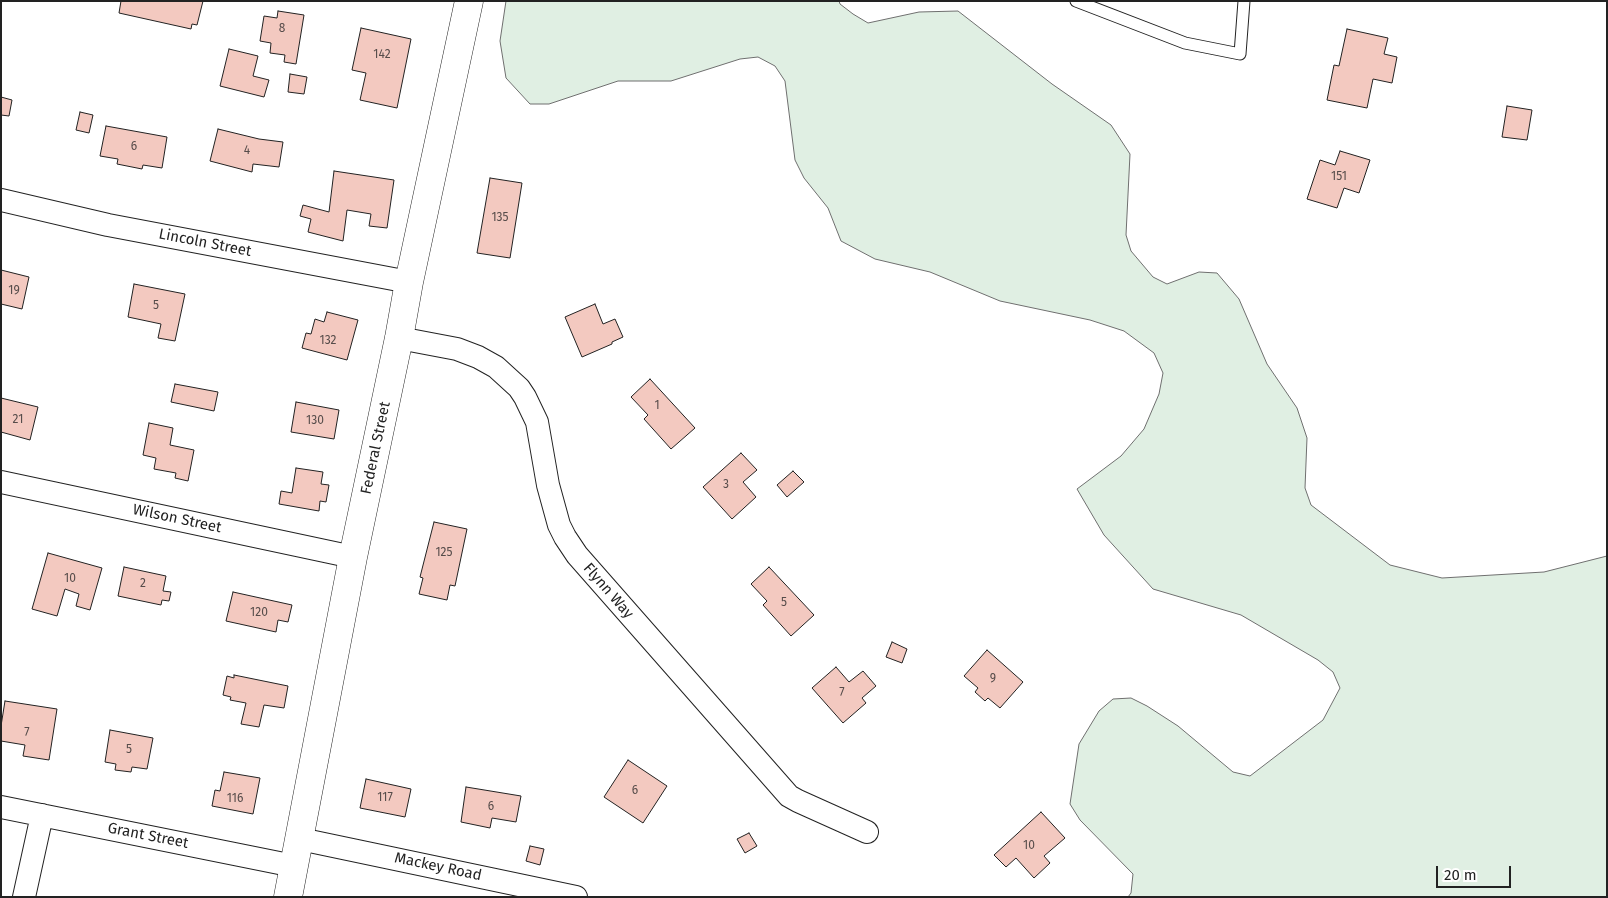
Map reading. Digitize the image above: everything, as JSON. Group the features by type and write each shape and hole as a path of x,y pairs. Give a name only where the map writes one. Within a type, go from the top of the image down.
{"street":[{"name":"Federal Street","path":"288,897 353,557 469,1"},
{"name":"Lincoln Street","path":"1,200 108,225 409,282"},
{"name":"Flynn Way","path":"399,338 456,349 478,357 496,367 519,388 538,422 548,485 559,525 576,555 790,796 798,802 868,832"},
{"name":"Wilson Street","path":"1,482 353,557"},
{"name":"Grant Street","path":"1,807 294,866"},
{"path":"24,897 42,815"},
{"name":"Mackey Road","path":"300,839 576,897"}],"lane":[{"path":"1076,1 1185,42 1240,54 1244,1"}],"green space":[{"path":"506,1 839,1 840,4 853,14 868,23 919,12 958,11 1052,84 1111,125 1130,154 1126,235 1131,251 1153,277 1167,284 1199,272 1217,273 1239,299 1267,364 1297,408 1307,438 1305,488 1311,505 1390,565 1442,578 1544,572 1607,556 1607,897 1128,897 1131,893 1133,874 1080,820 1070,804 1079,744 1099,711 1113,699 1131,698 1178,726 1233,772 1250,776 1323,720 1340,688 1333,672 1318,660 1241,615 1153,589 1104,535 1077,489 1121,456 1144,429 1159,394 1163,373 1154,353 1124,331 1090,320 1000,301 930,272 875,259 841,241 828,208 804,178 795,160 785,81 775,66 758,57 740,59 671,81 618,81 549,104 530,104 506,78 500,41"}],"building":[{"path":"121,1 203,1 197,25 192,24 191,29 119,13"},
{"path":"278,11 304,15 296,64 284,62 285,55 270,53 271,43 260,41 264,16 277,18"},
{"path":"361,28 411,39 397,108 360,100 366,73 352,70"},
{"path":"1347,29 1388,38 1384,54 1397,57 1392,83 1373,79 1367,108 1327,100 1334,65 1339,66"},
{"path":"229,49 258,56 253,76 269,80 264,97 220,86"},
{"path":"290,74 307,77 304,94 288,92"},
{"path":"1,97 12,100 9,116 1,115"},
{"path":"1507,106 1532,110 1527,140 1502,137"},
{"path":"80,112 93,115 89,133 76,130"},
{"path":"106,126 167,137 162,168 143,165 142,169 117,164 118,159 100,156"},
{"path":"218,129 259,139 283,142 279,167 253,164 252,172 210,161"},
{"path":"1340,151 1370,160 1359,193 1344,188 1337,208 1307,199 1320,160 1335,165"},
{"path":"334,171 394,180 387,228 369,226 371,214 347,210 343,241 308,232 311,219 300,216 303,205 329,212"},
{"path":"490,178 522,183 510,258 477,253"},
{"path":"1,270 29,277 22,309 1,304"},
{"path":"134,284 185,294 175,341 158,338 161,324 128,317"},
{"path":"595,304 603,324 615,319 623,337 582,357 565,317"},
{"path":"327,312 358,320 347,360 302,348 306,333 311,334 315,319 324,322"},
{"path":"650,379 695,428 671,449 644,419 648,415 631,397"},
{"path":"175,384 218,392 214,411 171,402"},
{"path":"1,398 38,407 30,440 1,432"},
{"path":"296,402 339,410 334,439 291,432"},
{"path":"149,423 173,428 170,445 194,450 188,481 175,478 176,473 154,469 156,458 143,455"},
{"path":"741,453 757,470 743,482 756,497 732,519 703,487"},
{"path":"296,468 323,472 321,484 329,485 326,502 320,501 319,511 279,504 281,491 292,493"},
{"path":"793,471 804,482 787,497 777,485"},
{"path":"434,522 467,529 455,586 450,585 447,600 419,594 423,578 420,577"},
{"path":"48,553 102,568 90,610 76,606 79,594 65,589 57,616 32,609"},
{"path":"124,567 166,576 163,591 171,592 169,601 162,600 161,605 118,596"},
{"path":"769,567 814,615 791,636 763,605 767,601 751,584"},
{"path":"233,592 292,605 288,622 278,620 276,632 226,621"},
{"path":"892,642 907,649 902,663 886,657"},
{"path":"987,650 1023,682 1000,708 988,698 985,701 975,692 978,688 964,676"},
{"path":"836,667 849,682 863,671 876,686 862,698 866,703 843,723 812,688"},
{"path":"234,675 288,686 284,708 264,705 259,727 241,724 246,703 230,700 231,697 223,695 227,676 234,678"},
{"path":"5,701 57,709 49,760 23,756 25,745 1,741"},
{"path":"110,730 153,738 147,769 132,767 131,772 115,770 116,764 105,762"},
{"path":"628,760 667,786 643,823 604,797"},
{"path":"224,772 260,778 253,814 212,806 215,790 220,791"},
{"path":"366,779 411,789 405,817 360,808"},
{"path":"466,787 521,796 516,822 492,818 490,828 461,822"},
{"path":"1041,812 1065,838 1044,856 1050,863 1034,878 1016,858 1006,867 994,855"},
{"path":"749,833 757,846 745,853 737,839"},
{"path":"530,846 544,849 540,865 526,861"}]}
